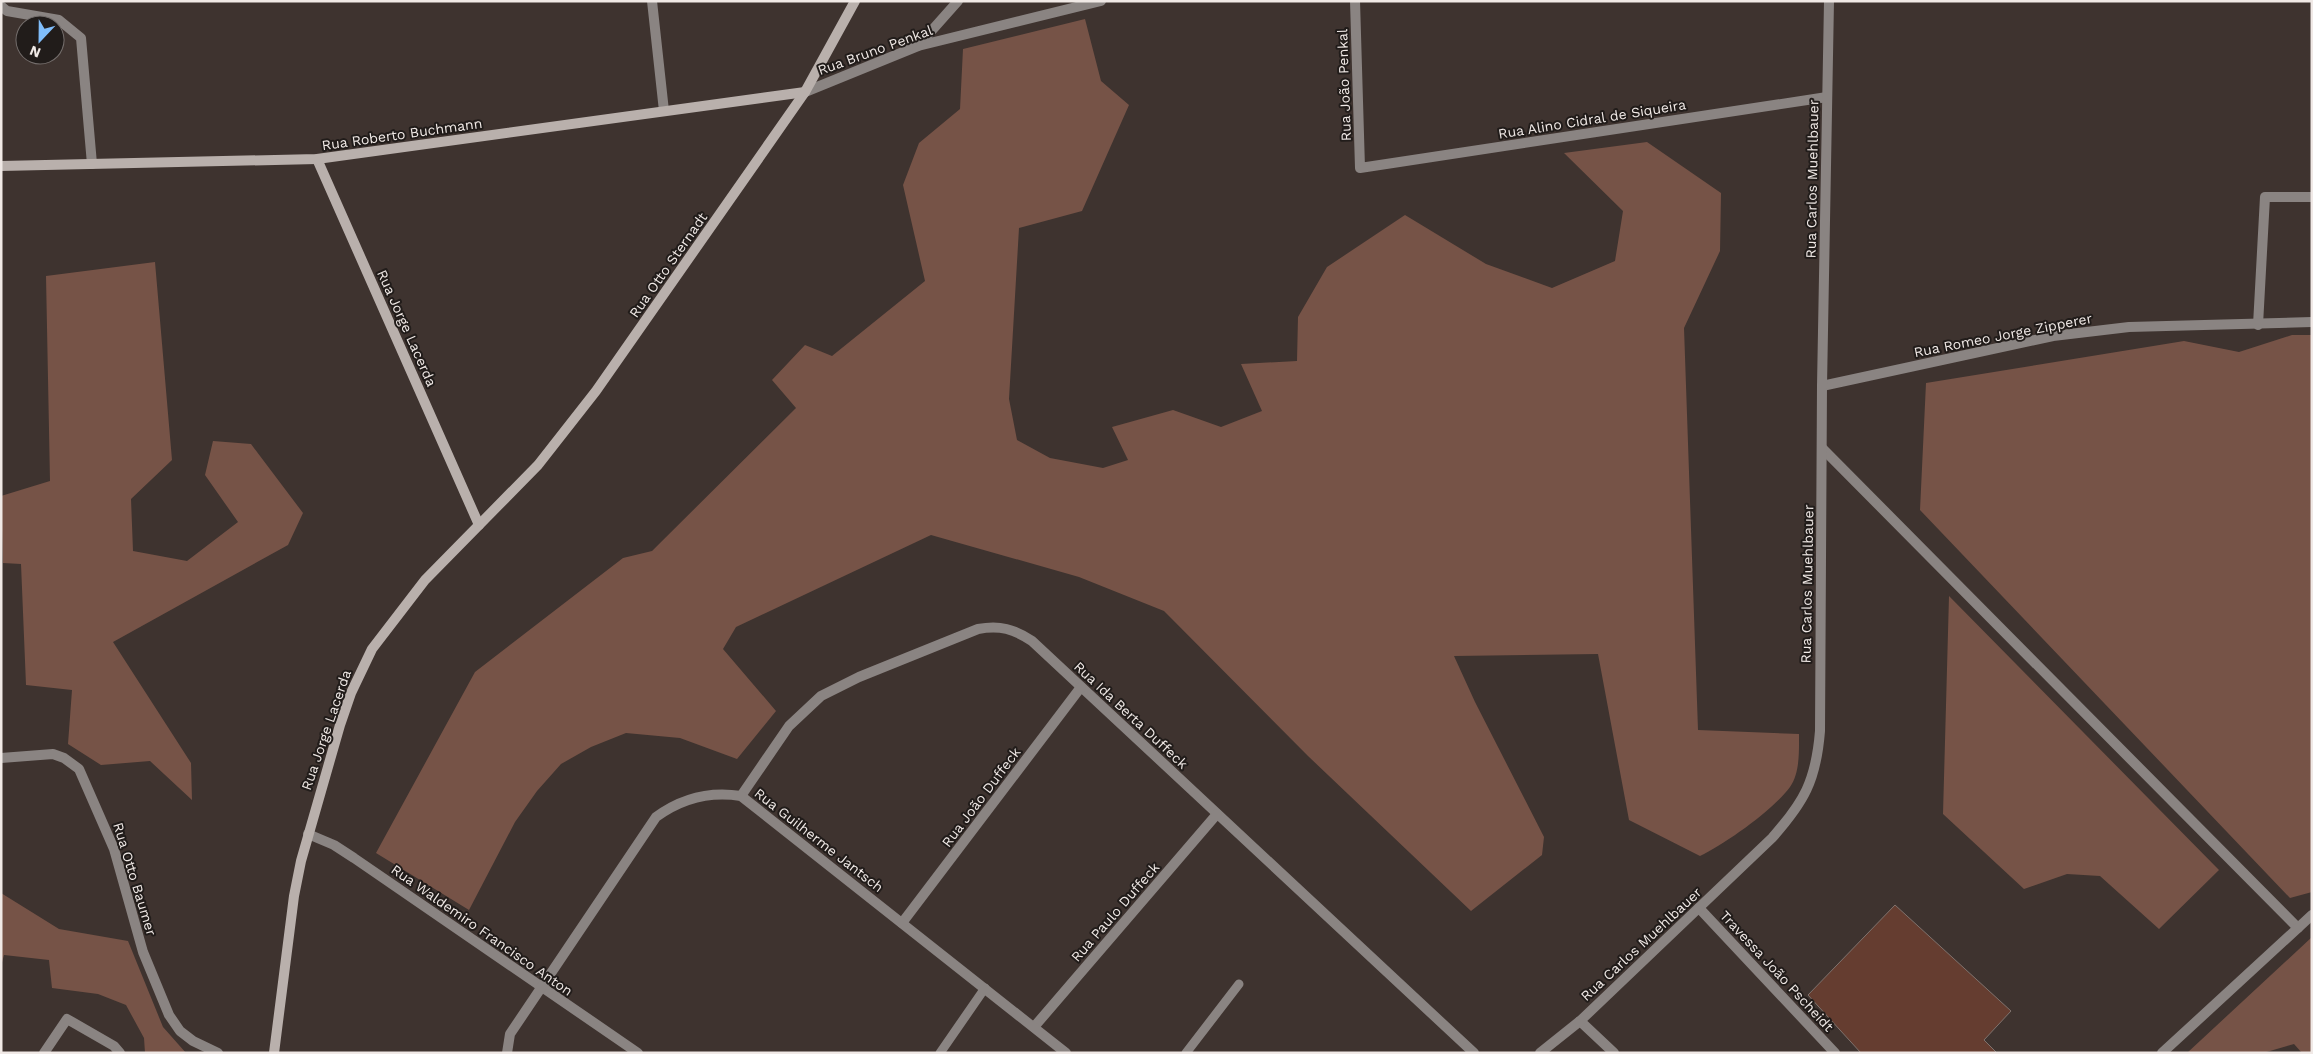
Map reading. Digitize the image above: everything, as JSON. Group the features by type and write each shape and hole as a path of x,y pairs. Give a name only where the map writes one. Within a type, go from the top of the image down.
{"main road":[{"name":"Rua Otto Sternadt","path":"479,525 538,465 596,392 805,92 855,1"},
{"name":"Rua Roberto Buchmann","path":"1,166 317,159 805,92"},
{"name":"Rua Jorge Lacerda","path":"274,1053 294,896 308,834 351,692 372,649 425,580 479,525 317,159"}],"street":[{"path":"652,1 664,111"},
{"path":"918,46 958,1"},
{"name":"Rua Bruno Penkal","path":"805,92 918,46 1101,1"},
{"name":"Rua João Penkal","path":"1355,1 1360,168"},
{"name":"Rua Carlos Muehlbauer","path":"1540,1053 1580,1020 1772,838 1796,810 1807,792 1814,772 1820,731 1822,386 1829,1"},
{"path":"1,6 7,11 59,20 81,38 92,164"},
{"name":"Rua Alino Cidral de Siqueira","path":"1360,168 1827,97"},
{"path":"2258,325 2265,197 2312,197"},
{"name":"Rua Romeo Jorge Zipperer","path":"1822,386 2053,336 2091,330 2129,327 2258,325 2312,322"},
{"path":"1822,448 2298,928"},
{"name":"Rua Ida Berta Duffeck","path":"741,796 789,726 821,696 859,677 978,629 994,626 1010,628 1032,641 1474,1053"},
{"name":"Rua João Duffeck","path":"902,923 1081,686"},
{"name":"Rua Otto Baumer","path":"1,758 53,754 64,758 79,769 114,849 143,952 170,1015 180,1031 193,1041 218,1053"},
{"name":"Rua Guilherme Jantsch","path":"507,1053 510,1034 656,817 670,806 701,796 723,793 741,796 1066,1053"},
{"name":"Rua Paulo Duffeck","path":"1034,1027 1217,814"},
{"name":"Rua Waldemiro Francisco Anton","path":"308,834 334,845 354,858 638,1053"},
{"name":"Travessa João Pscheidt","path":"1699,908 1834,1053"},
{"path":"2162,1053 2312,915"},
{"path":"44,1053 67,1019 114,1046 120,1053"},
{"path":"1580,1020 1614,1053"}],"lane":[{"path":"1186,1053 1239,984"},
{"path":"940,1053 985,988"}],"shaded area":[{"path":"1085,19 1101,81 1129,105 1082,211 1019,228 1009,399 1017,440 1050,458 1103,468 1128,460 1112,427 1173,410 1221,427 1262,411 1241,364 1297,361 1298,317 1327,267 1405,215 1486,264 1552,288 1615,261 1623,211 1564,153 1647,142 1721,193 1720,251 1684,328 1698,730 1799,734 1799,755 1796,775 1790,787 1772,806 1748,826 1700,856 1629,820 1598,654 1454,656 1475,702 1544,837 1542,855 1471,911 1308,756 1164,611 1079,577 931,535 736,627 723,649 776,711 737,759 680,738 626,733 591,747 561,764 537,791 515,822 469,910 376,853 475,672 623,558 652,551 796,408 772,380 805,345 832,356 925,281 903,185 919,143 960,109 963,49"},
{"path":"155,262 172,460 131,499 133,551 187,561 238,522 205,475 213,441 251,444 303,513 288,545 113,642 191,763 192,800 150,761 101,765 68,744 72,690 26,685 21,564 3,563 1,496 50,481 46,276"},
{"path":"2292,335 2312,335 2312,892 2290,898 1920,510 1926,383 2184,341 2239,352"},
{"path":"1949,596 2219,870 2159,929 2100,876 2067,874 2024,889 1943,814"},
{"path":"1,893 59,929 128,941 163,1027 186,1053 145,1053 144,1038 126,1005 98,994 52,988 49,960 4,955 1,966"},
{"path":"2312,937 2312,1053 2302,1053 2294,1044 2263,1053 2187,1053"}],"building":[{"path":"1895,905 2011,1011 1984,1040 1997,1053 1861,1053 1808,995"}]}
